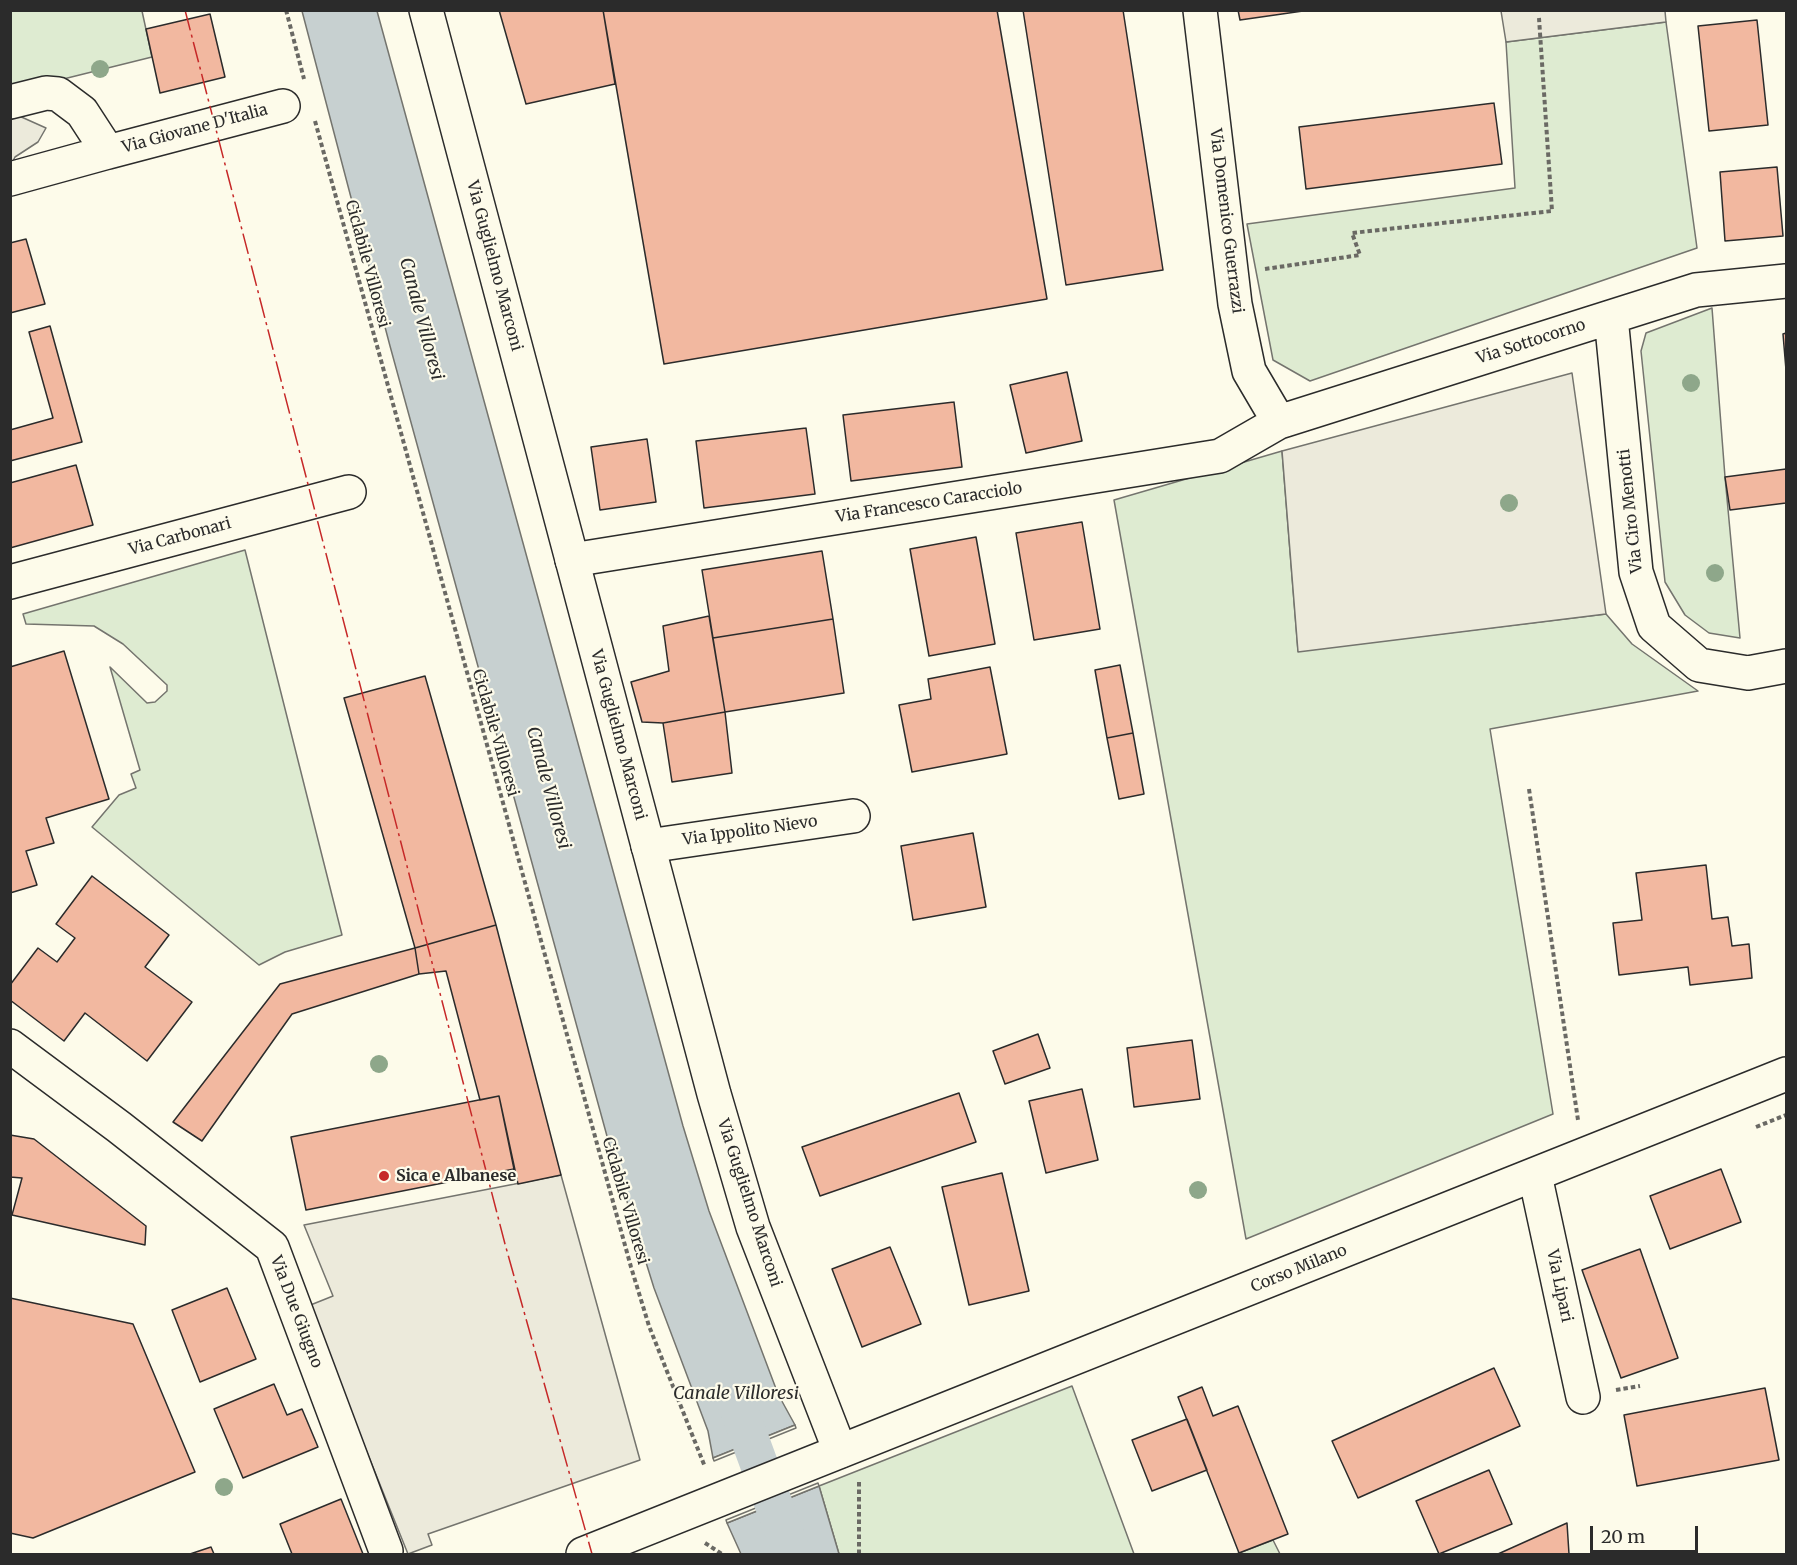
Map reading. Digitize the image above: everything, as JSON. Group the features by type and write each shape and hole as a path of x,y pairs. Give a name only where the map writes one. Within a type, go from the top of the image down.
{"street":[{"name":"Via Guglielmo Marconi","path":"426,10 714,1094 753,1227 850,1447"},
{"name":"Via Domenico Guerrazzi","path":"1200,10 1231,274 1249,371 1279,423"},
{"name":"Via Giovane D'Italia","path":"10,102 46,93 58,94 82,112 108,152"},
{"name":"Via Giovane D'Italia","path":"10,179 301,103"},
{"name":"Via Sottocorno","path":"1279,423 1696,290 1786,281"},
{"name":"Via Ciro Menotti","path":"1611,317 1636,572 1654,626 1699,665 1748,673 1786,666"},
{"name":"Via Francesco Caracciolo","path":"572,560 1220,456 1279,423"},
{"name":"Via Carbonari","path":"10,582 349,492"},
{"name":"Via Ippolito Nievo","path":"648,846 853,816"},
{"name":"Via Due Giugno","path":"10,1046 119,1127 272,1247 386,1551"},
{"name":"Corso Milano","path":"583,1554 706,1514 810,1463 1786,1074"},
{"name":"Via Lipari","path":"1535,1174 1583,1397"}],"path":[{"name":"Ciclabile Villoresi","path":"286,10 301,103 631,1267 649,1326 702,1455"},
{"path":"1231,274 1360,255 1352,233 1552,211 1539,18"},
{"path":"1529,789 1579,1127 1589,1153"},
{"path":"1748,1130 1786,1115"},
{"path":"850,1447 859,1554"},
{"path":"706,1514 722,1554"}],"green space":[{"path":"10,11 142,11 152,57 11,92"},
{"path":"1666,22 1697,248 1310,381 1273,360 1247,224 1515,188 1506,42"},
{"path":"1712,308 1740,638 1709,633 1685,615 1665,582 1641,351 1646,333"},
{"path":"1282,451 1298,651 1606,614 1632,644 1698,691 1490,729 1553,1114 1246,1239 1114,500"},
{"path":"245,550 342,935 285,952 259,965 92,827 119,795 136,788 131,774 140,770 110,667 147,703 155,702 167,691 167,685 123,644 94,626 26,624 23,614"},
{"path":"1072,1386 1134,1554 839,1554 819,1486"},
{"path":"1273,1540 1280,1554 1236,1554 1239,1553"}],"shaded area":[{"path":"1501,11 1665,11 1666,22 1506,42"},
{"path":"17,115 46,128 38,142 15,157 11,165 11,117"},
{"path":"1572,373 1606,614 1298,652 1282,451"},
{"path":"561,1175 640,1460 428,1534 432,1545 408,1554 308,1306 333,1296 304,1225"}],"water":[{"name":"Canale Villoresi","path":"302,11 377,11 683,1126 709,1211 778,1394 795,1425 713,1458 708,1431 654,1288 610,1147 390,346"},
{"path":"819,1486 839,1554 741,1554 727,1523"}],"pier":[{"path":"795,1425 796,1428 714,1461 713,1458"},
{"path":"818,1483 819,1486 727,1523 726,1520"}],"building":[{"path":"499,10 603,10 615,84 526,104"},
{"path":"603,10 997,10 1047,299 664,364"},
{"path":"1023,10 1123,10 1163,270 1066,285"},
{"path":"1238,10 1310,10 1240,20"},
{"path":"210,14 225,77 160,93 146,29"},
{"path":"1757,20 1768,125 1709,131 1698,26"},
{"path":"1494,103 1502,164 1306,189 1299,127"},
{"path":"1777,167 1783,236 1725,241 1720,172"},
{"path":"26,239 45,304 10,313 10,243"},
{"path":"50,326 82,442 10,461 10,430 53,418 29,332"},
{"path":"1786,333 1786,370 1783,334"},
{"path":"1067,372 1082,441 1026,453 1010,385"},
{"path":"954,402 962,467 851,481 843,415"},
{"path":"806,428 815,494 704,508 696,441"},
{"path":"647,439 656,502 600,510 591,447"},
{"path":"76,465 93,525 10,548 10,483"},
{"path":"1786,469 1786,503 1730,510 1725,477"},
{"path":"1082,522 1100,629 1034,640 1016,533"},
{"path":"976,537 995,644 929,656 910,549"},
{"path":"822,551 833,619 713,638 702,570"},
{"path":"709,616 725,712 663,723 642,722 631,682 669,671 663,626"},
{"path":"833,619 844,693 725,712 713,638"},
{"path":"64,651 109,799 46,818 54,843 26,851 37,885 10,893 10,667"},
{"path":"1120,665 1133,733 1107,738 1095,670"},
{"path":"990,667 1007,754 912,772 899,705 931,699 928,679"},
{"path":"425,676 496,925 415,948 344,698"},
{"path":"725,712 732,773 672,782 663,723"},
{"path":"1133,733 1144,794 1119,799 1107,738"},
{"path":"973,833 986,907 913,920 901,846"},
{"path":"1706,865 1712,919 1728,917 1732,946 1749,944 1752,978 1690,985 1688,967 1619,975 1613,923 1642,920 1636,873"},
{"path":"92,876 169,935 145,967 192,1002 147,1061 85,1013 64,1041 10,1000 10,985 38,948 57,962 75,938 56,924"},
{"path":"496,925 561,1175 518,1184 499,1096 480,1100 446,971 419,974 415,948"},
{"path":"415,948 419,974 292,1014 202,1141 173,1122 280,984"},
{"path":"1038,1034 1050,1068 1005,1084 993,1051"},
{"path":"1192,1040 1200,1099 1134,1107 1127,1048"},
{"path":"1082,1089 1098,1160 1046,1173 1029,1101"},
{"path":"959,1093 976,1142 820,1196 802,1147"},
{"path":"499,1096 514,1169 306,1210 291,1137"},
{"path":"10,1135 34,1139 146,1226 145,1245 12,1215 22,1178 10,1177"},
{"path":"1721,1169 1741,1222 1670,1249 1650,1196"},
{"path":"1002,1173 1029,1291 969,1305 942,1187"},
{"path":"890,1247 921,1324 862,1347 832,1269"},
{"path":"1640,1249 1678,1358 1621,1378 1582,1270"},
{"path":"227,1288 256,1359 200,1382 172,1310"},
{"path":"10,1298 133,1324 195,1472 33,1538 10,1533"},
{"path":"1494,1368 1520,1426 1358,1498 1332,1441"},
{"path":"274,1384 287,1415 302,1409 318,1447 243,1478 214,1409"},
{"path":"1202,1387 1213,1416 1238,1406 1288,1534 1239,1553 1178,1397"},
{"path":"1765,1388 1779,1460 1637,1486 1624,1415"},
{"path":"1187,1419 1207,1470 1152,1491 1132,1440"},
{"path":"1489,1470 1512,1524 1439,1554 1416,1501"},
{"path":"341,1499 363,1554 292,1554 280,1524"},
{"path":"1567,1523 1569,1554 1498,1554"},
{"path":"211,1547 214,1554 190,1554"}],"waterway":[{"name":"Canale Villoresi","path":"734,1396 792,1554"}],"power":[{"path":"185,10 505,1244 592,1554"}],"place":[{"name":"Sica e Albanese","path":"384,1176"}]}
